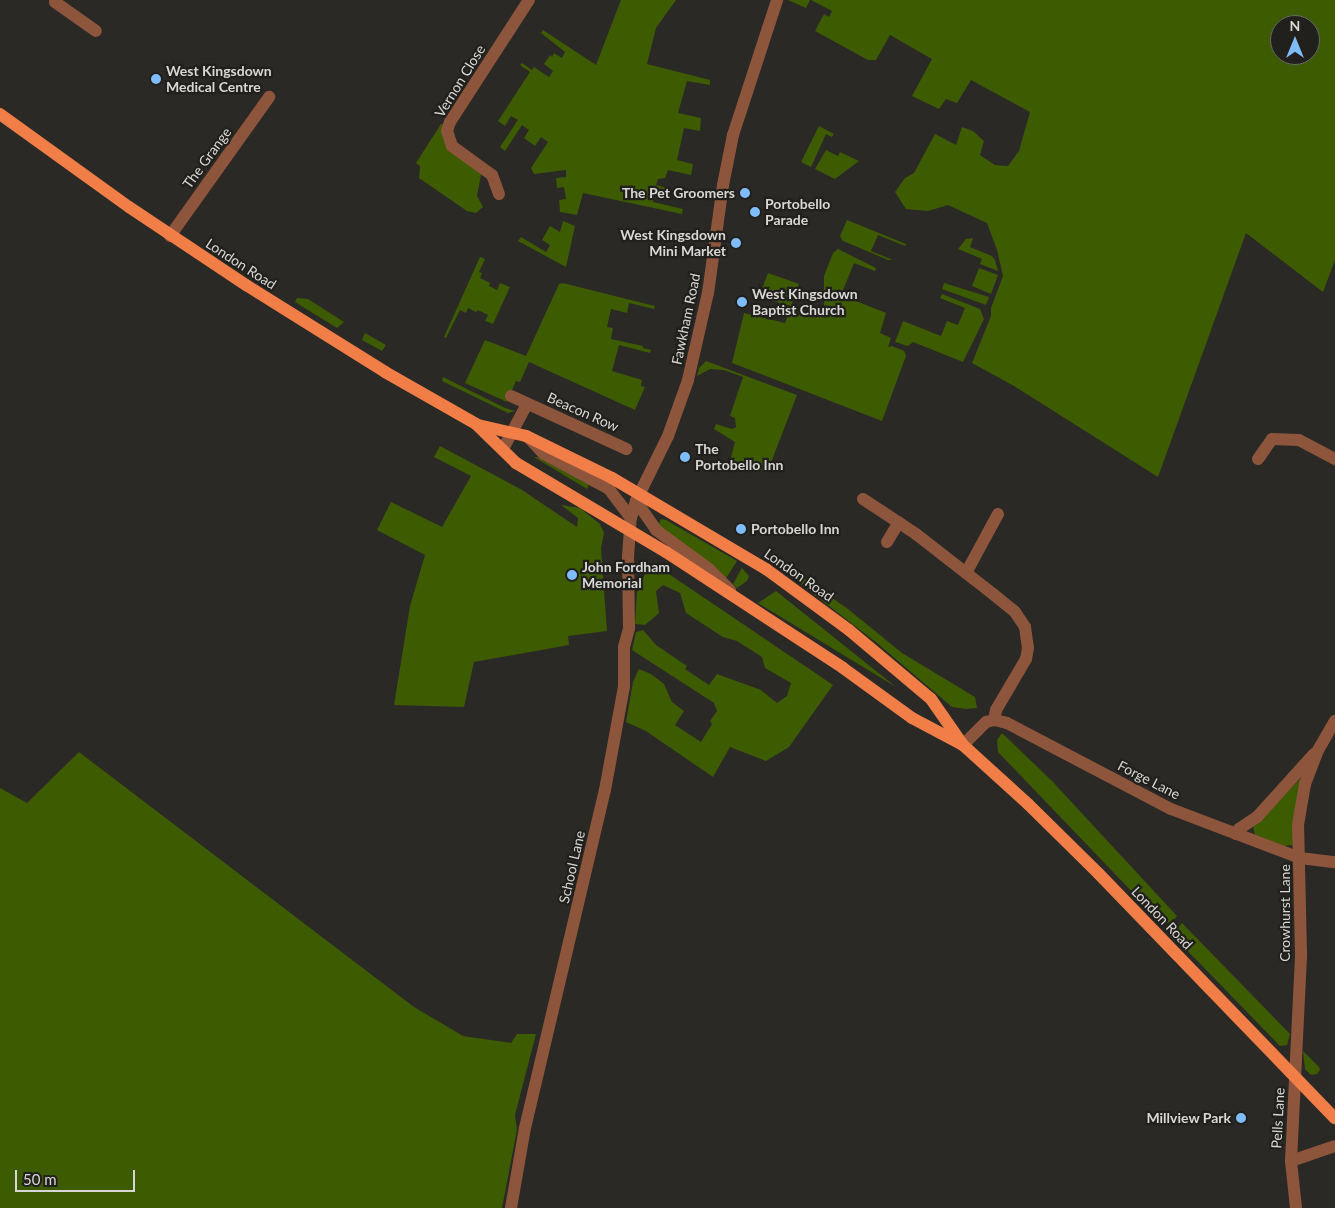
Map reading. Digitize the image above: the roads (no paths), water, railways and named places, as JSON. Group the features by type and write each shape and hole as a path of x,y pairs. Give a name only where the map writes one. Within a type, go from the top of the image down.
{"main road":[{"name":"London Road","path":"0,114 170,236 371,364 476,424 516,463 630,524 741,601 844,668 912,718 964,745"},
{"name":"London Road","path":"476,424 526,436 589,465 638,497 766,569 849,630 931,699 964,745 1028,804 1098,873 1335,1118"}],"street":[{"name":"Vernon Close","path":"499,194 492,175 452,146 447,131 450,122 529,0"},
{"name":"Fawkham Road","path":"630,524 638,497 668,436 688,380 708,293 723,185 733,135 777,0"},
{"path":"55,1 96,31"},
{"name":"The Grange","path":"170,236 269,97"},
{"name":"Beacon Row","path":"511,396 626,449"},
{"name":"Beacon Row","path":"502,449 527,404"},
{"path":"526,436 544,454 609,489 630,524"},
{"path":"1258,459 1272,439 1299,440 1332,457"},
{"path":"638,497 656,530 709,569 741,601"},
{"path":"863,499 899,522 1015,612 1028,634 1026,659 996,710 994,720 981,726 964,745"},
{"path":"966,573 998,514"},
{"path":"887,542 899,522"},
{"name":"School Lane","path":"511,1208 525,1128 605,790 624,686 624,647 629,628 630,524"},
{"name":"Forge Lane","path":"994,720 1018,727 1171,809 1300,858 1335,862"},
{"name":"Crowhurst Lane","path":"1296,1077 1301,954 1299,810 1305,784 1317,752 1335,721"},
{"name":"Crowhurst Lane","path":"1236,834 1239,829 1257,817 1306,760 1317,752"},
{"name":"Pells Lane","path":"1296,1077 1291,1161 1296,1208"},
{"name":"Pells Lane","path":"1291,1161 1335,1146"}],"place":[{"name":"West Kingsdown Medical Centre","path":"156,79"},
{"name":"The Pet Groomers","path":"745,193"},
{"name":"Portobello Parade","path":"755,212"},
{"name":"West Kingsdown Mini Market","path":"736,243"},
{"name":"West Kingsdown Baptist Church","path":"742,302"},
{"name":"The Portobello Inn","path":"685,457"},
{"name":"Portobello Inn","path":"741,529"},
{"name":"John Fordham Memorial","path":"572,575"},
{"name":"Millview Park","path":"1241,1118"}]}
